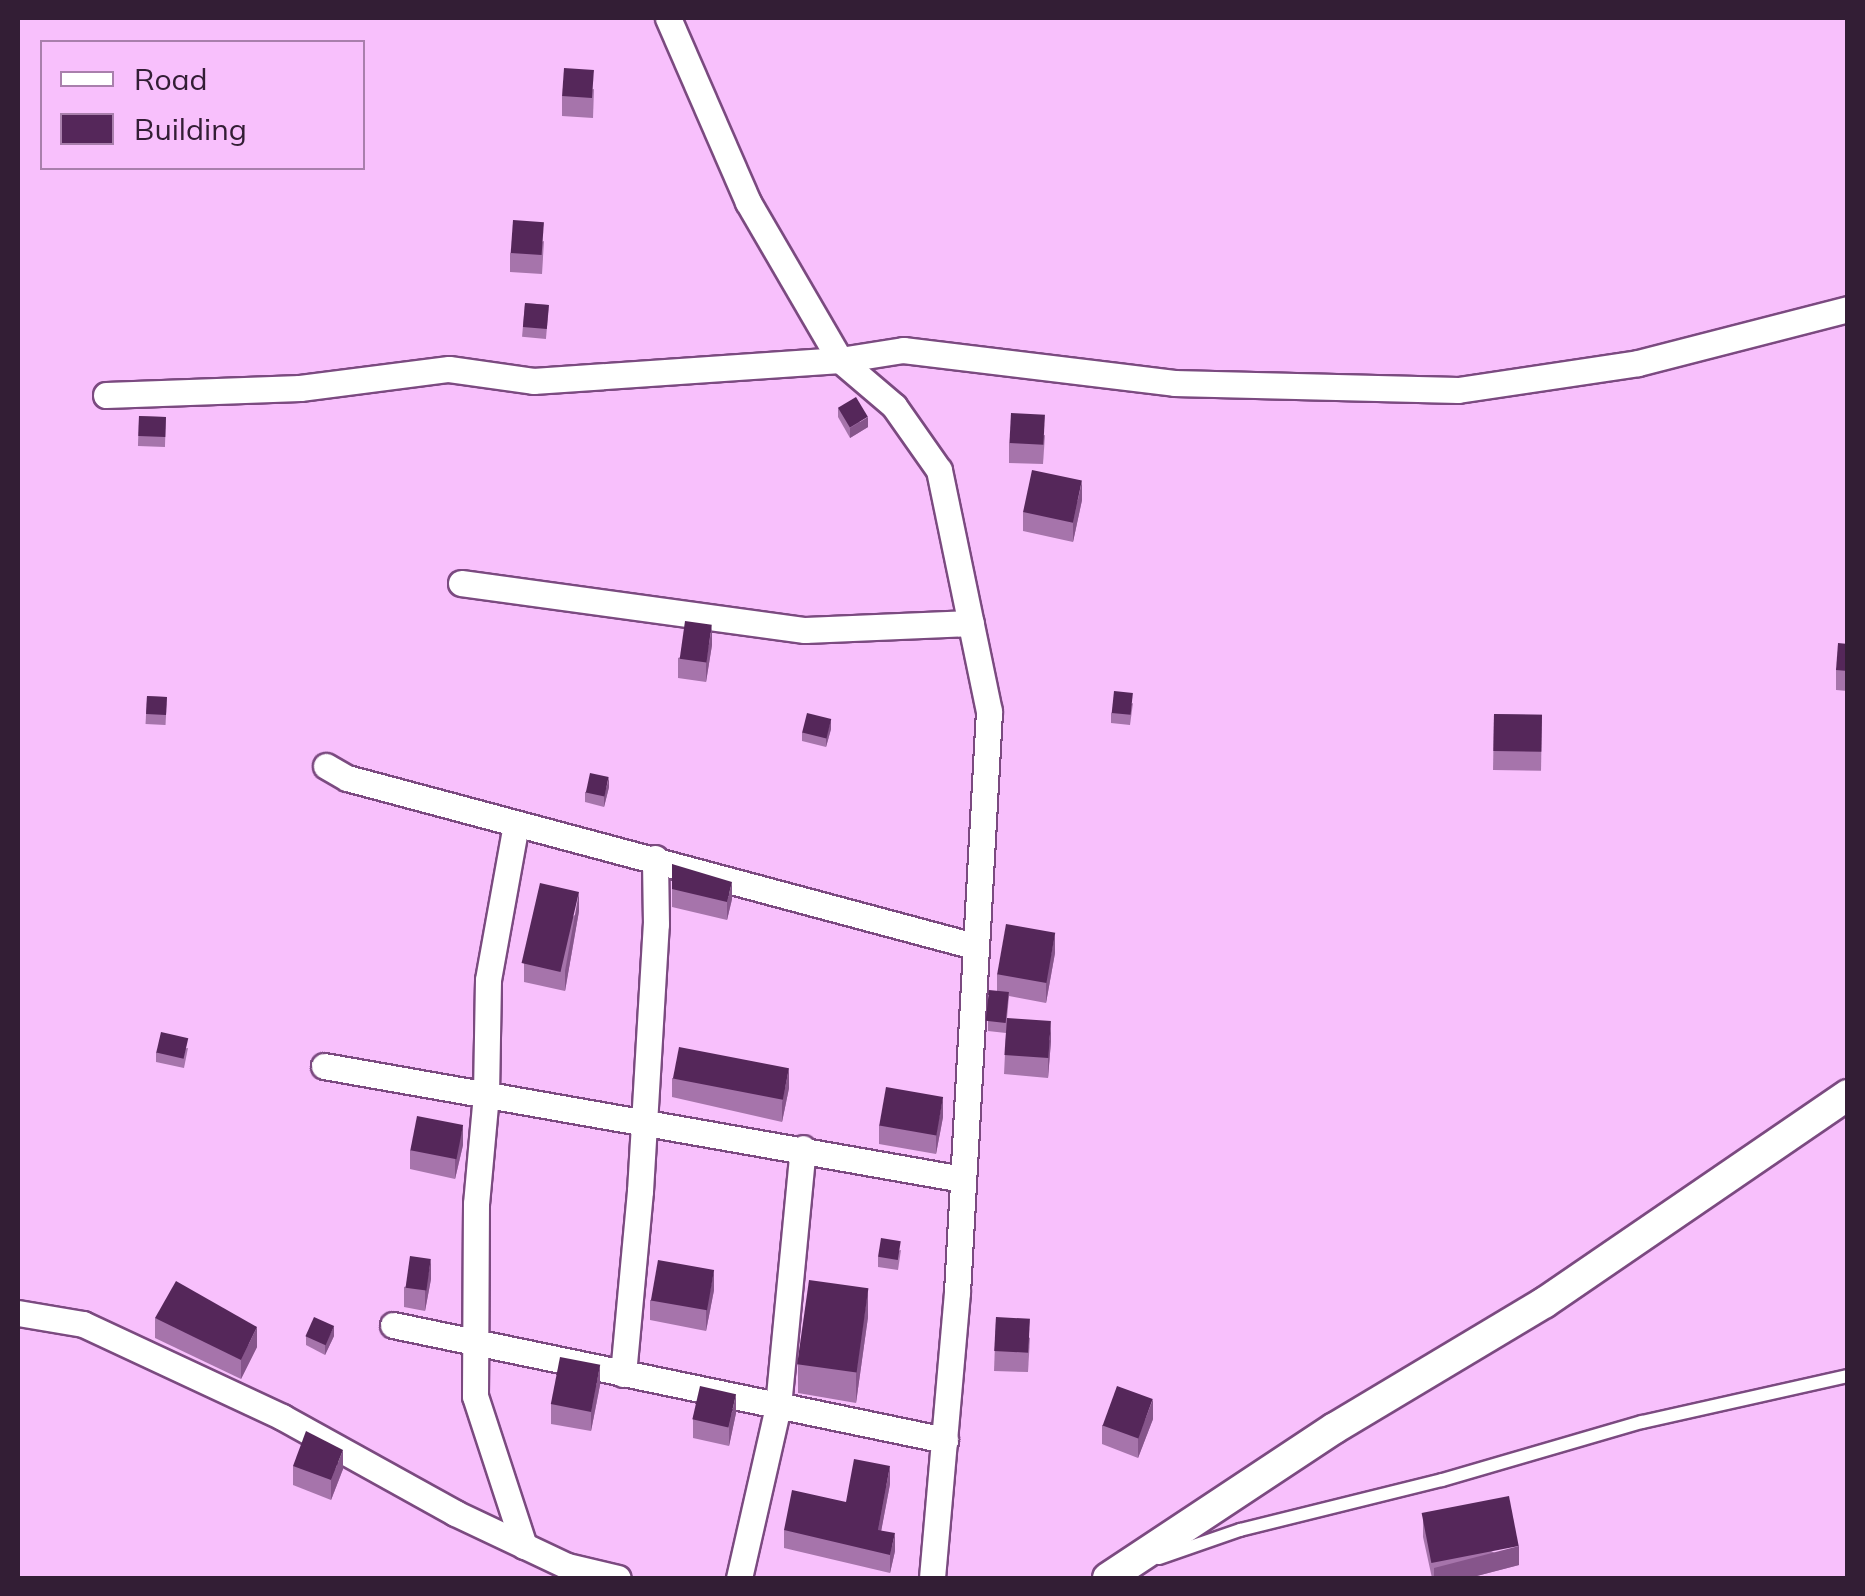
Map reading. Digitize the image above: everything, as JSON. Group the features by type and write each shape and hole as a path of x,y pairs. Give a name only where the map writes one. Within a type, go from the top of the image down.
{"street":[{"path":"668,18 748,202 840,360 894,406 940,470 989,711 945,1440 932,1578"},
{"path":"106,395 300,388 449,368 533,381 840,360 902,350 1174,382 1458,390 1638,363 1848,309"},
{"path":"461,584 805,630 971,623"},
{"path":"326,766 347,778 974,946"},
{"path":"516,824 488,980 486,1094 476,1204 475,1396 524,1546"},
{"path":"623,1374 656,924 655,858"},
{"path":"324,1066 962,1179"},
{"path":"1116,1574 1335,1428 1544,1303 1848,1095"},
{"path":"738,1578 778,1406 803,1148"},
{"path":"18,1312 83,1324 282,1417 456,1514 566,1566 618,1578"},
{"path":"393,1325 945,1440"}],"lane":[{"path":"1116,1574 1240,1530 1442,1480 1642,1422 1848,1376"}],"building":[{"path":"564,68 594,70 592,98 562,96"},
{"path":"513,220 544,222 542,255 511,253"},
{"path":"525,303 549,305 547,329 523,327"},
{"path":"856,397 868,417 850,428 838,408"},
{"path":"1011,413 1045,415 1043,445 1009,443"},
{"path":"139,416 166,417 165,437 138,436"},
{"path":"1032,470 1082,481 1073,523 1023,512"},
{"path":"685,621 712,625 706,662 680,659"},
{"path":"1838,643 1848,644 1848,671 1836,670"},
{"path":"1114,691 1133,693 1131,715 1112,713"},
{"path":"147,696 167,697 166,715 146,714"},
{"path":"807,713 831,719 826,738 802,732"},
{"path":"1494,714 1542,715 1541,752 1493,751"},
{"path":"590,773 609,777 604,797 586,793"},
{"path":"672,864 732,882 727,902 672,889"},
{"path":"540,883 579,892 561,972 522,963"},
{"path":"1006,924 1055,933 1046,983 997,974"},
{"path":"989,990 1009,992 1006,1023 986,1021"},
{"path":"1007,1018 1051,1021 1048,1058 1004,1055"},
{"path":"161,1032 188,1038 184,1059 156,1052"},
{"path":"679,1047 789,1068 783,1100 673,1078"},
{"path":"886,1087 943,1097 936,1135 879,1125"},
{"path":"417,1116 463,1125 456,1159 410,1150"},
{"path":"881,1238 901,1241 898,1260 878,1257"},
{"path":"410,1256 431,1259 426,1291 406,1288"},
{"path":"658,1260 714,1270 707,1310 651,1300"},
{"path":"809,1280 868,1288 857,1373 797,1364"},
{"path":"176,1281 257,1327 241,1360 155,1318"},
{"path":"314,1317 334,1326 326,1345 305,1336"},
{"path":"996,1317 1030,1319 1028,1353 994,1351"},
{"path":"560,1357 600,1365 591,1412 551,1404"},
{"path":"700,1386 736,1394 728,1427 692,1419"},
{"path":"1117,1386 1153,1399 1138,1438 1103,1425"},
{"path":"306,1431 343,1450 331,1480 293,1466"},
{"path":"854,1459 890,1466 878,1530 895,1533 890,1555 784,1530 792,1490 846,1502"},
{"path":"1509,1496 1519,1546 1431,1563 1422,1513"}]}
